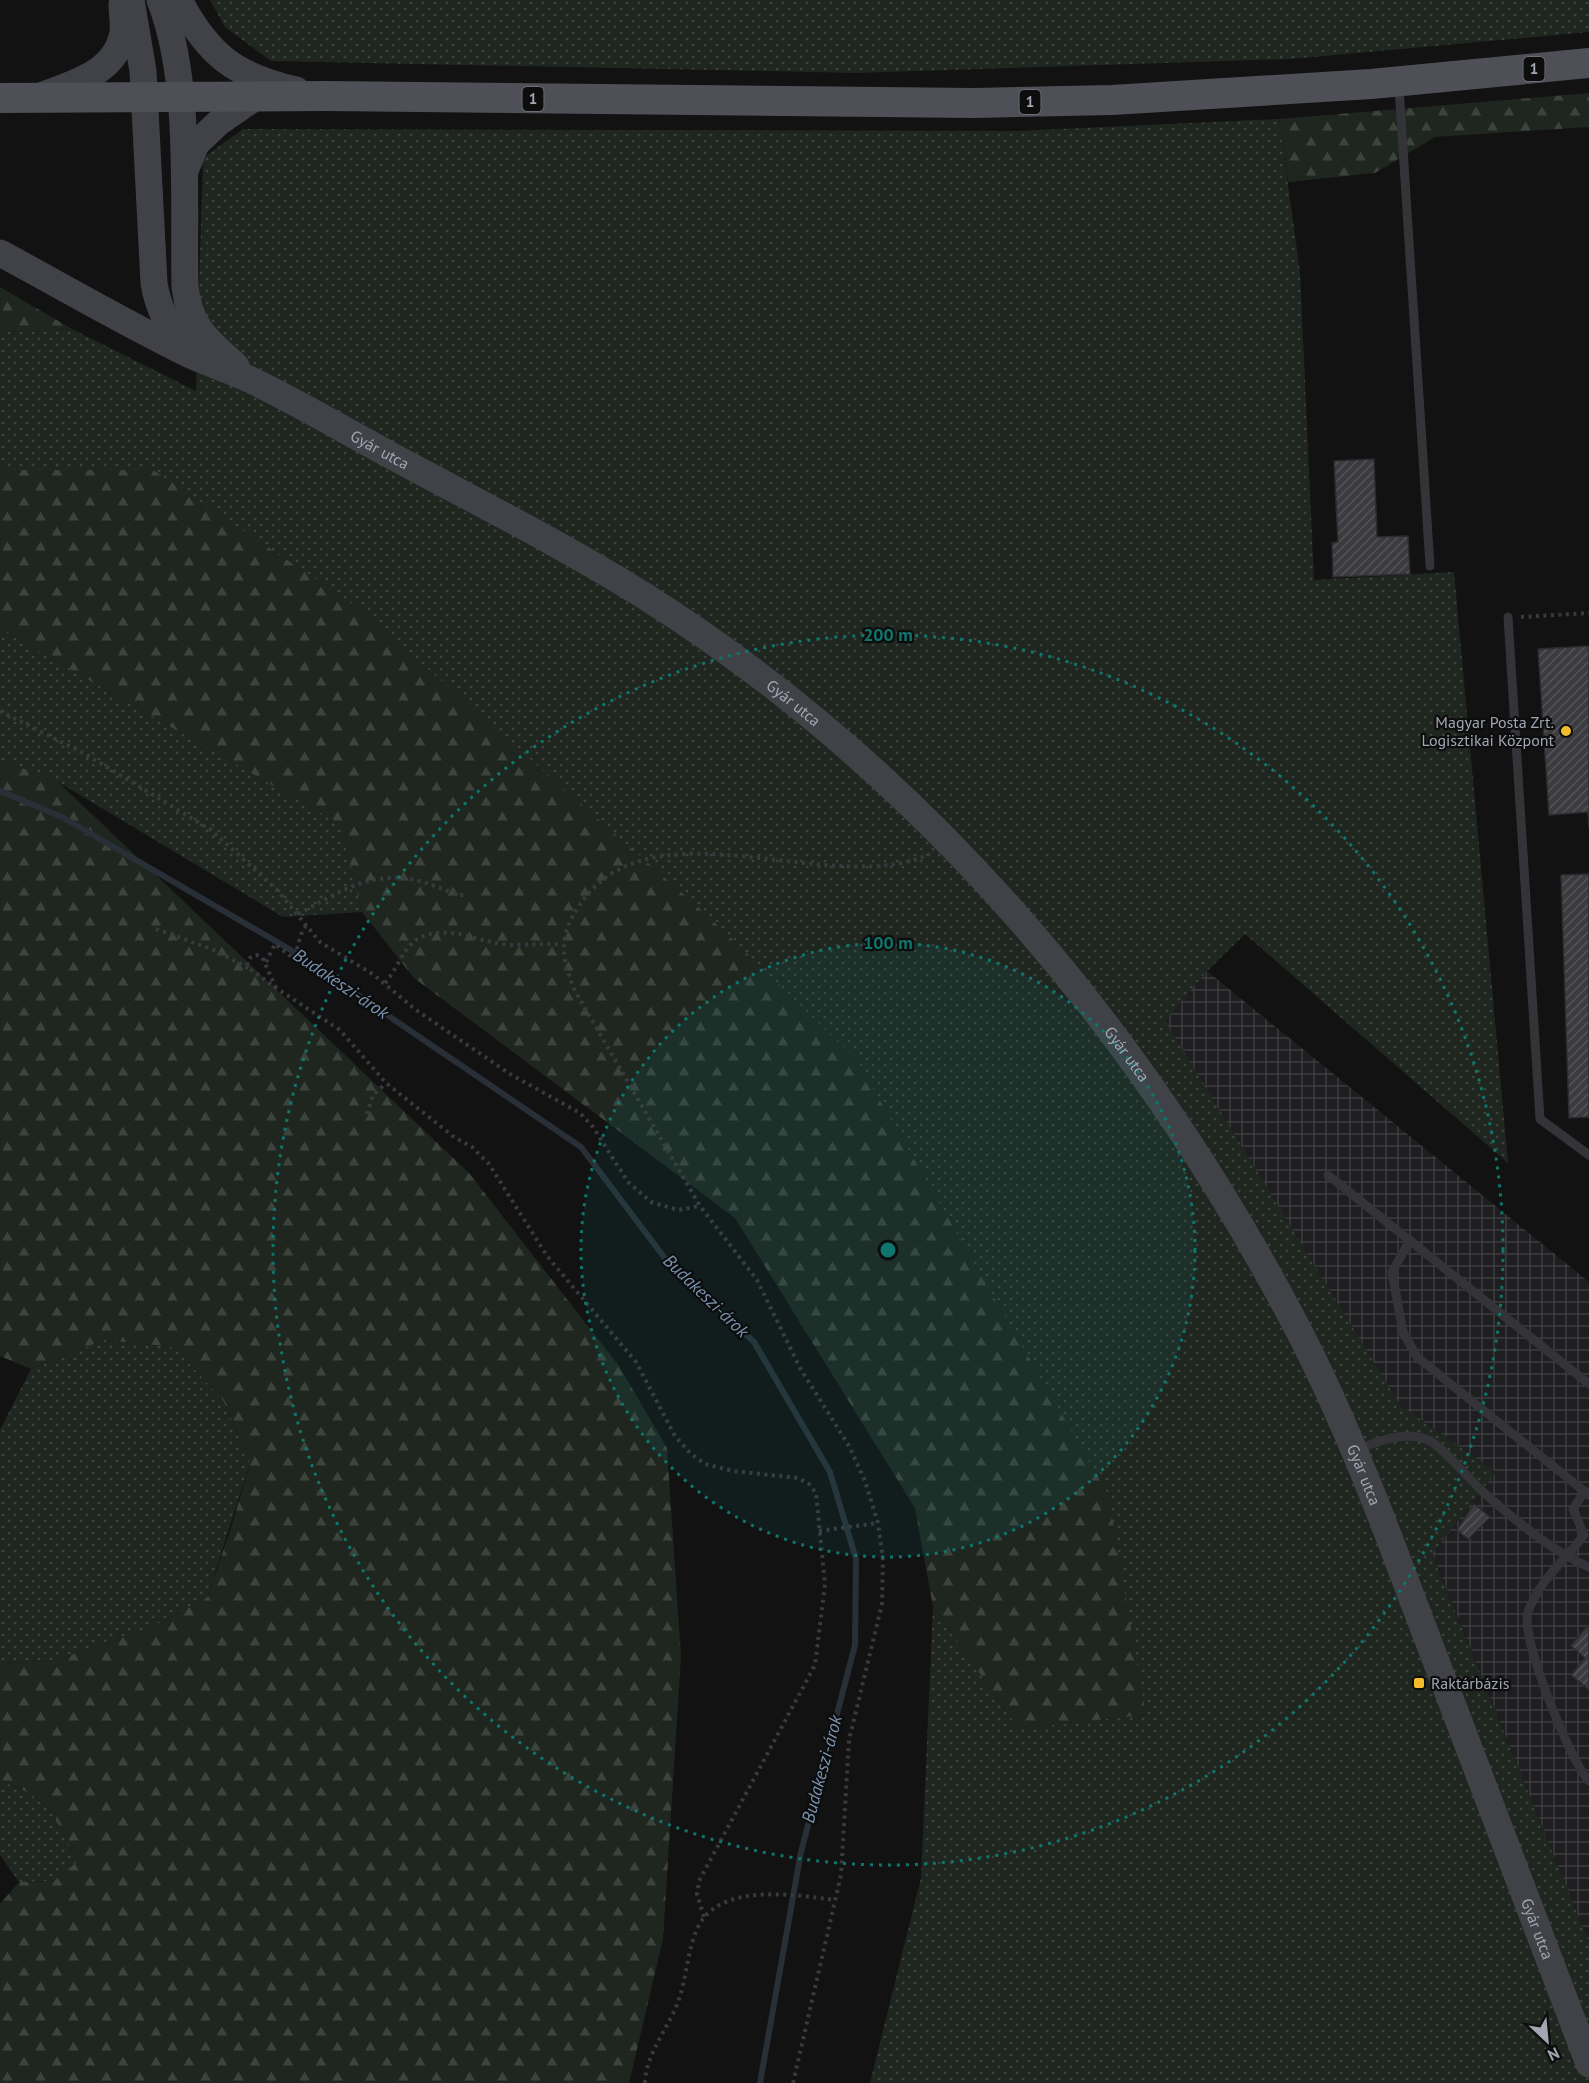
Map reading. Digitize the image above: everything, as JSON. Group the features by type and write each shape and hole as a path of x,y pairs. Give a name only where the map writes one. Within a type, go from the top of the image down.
{"main road":[{"path":"38,97 97,73 110,62 123,33 122,0"},
{"path":"131,0 140,42 156,298 168,326 190,355"},
{"name":"Gyár utca","path":"160,0 173,40 180,99 185,287 188,310 209,342 253,381"},
{"path":"180,0 208,47 233,66 264,82 326,96"},
{"name":"1","path":"0,98 180,99 326,96 974,103 1112,100 1399,81 1589,63"},
{"path":"183,174 196,144 218,123 254,98"},
{"name":"Gyár utca","path":"0,253 190,355 253,381 569,551 699,633 799,707 903,798 997,892 1087,997 1175,1122 1249,1240 1288,1309 1355,1451 1425,1627 1589,2064"}],"lane":[{"path":"1399,81 1430,566"},
{"path":"1508,617 1540,1119 1589,1155"},
{"path":"1328,1175 1589,1384"},
{"path":"1410,1240 1392,1272 1403,1332 1417,1357 1587,1493 1572,1509 1584,1535 1567,1558 1537,1590 1527,1614 1527,1636 1571,1754 1589,1781"},
{"path":"1355,1451 1388,1438 1411,1437 1429,1440 1482,1491 1567,1558 1589,1567"}],"path":[{"path":"1508,617 1589,613"},
{"path":"0,711 87,755 211,830 277,890 306,926 329,949 385,983 416,1010 510,1074 580,1113 593,1127 628,1182 651,1202 678,1210 700,1206"},
{"path":"793,2083 843,1859 849,1740 882,1604 883,1560 878,1522 865,1480 849,1446 800,1368 757,1280 700,1206 575,991 564,967 562,945 570,920 584,898 603,879 627,865 654,858 697,854 882,867 906,864 948,843"},
{"path":"298,914 359,882 380,877 394,876 419,881 451,894 467,896"},
{"path":"266,963 275,944 293,958 299,949 301,932 306,926"},
{"path":"156,929 214,950 250,969 339,1030 386,1083 454,1137 472,1147 489,1164 547,1256 636,1362 675,1436 690,1453 705,1464 733,1471 798,1478 810,1484 816,1493 825,1584 815,1665 699,1881 697,1894 704,1917"},
{"path":"385,983 394,973 411,944 429,935 458,934 512,945 540,943 562,945"},
{"path":"250,969 247,963 253,956 260,956 266,963 276,988"},
{"path":"367,1114 374,1095 386,1083"},
{"path":"819,1531 878,1522"},
{"path":"645,2083 648,2065 678,2002 696,1932 704,1917 731,1902 776,1893 835,1900"}],"shaded area":[{"path":"1207,971 1589,1282 1589,1943 1432,1553 1496,1472 1400,1405 1164,1021"}],"green space":[{"path":"210,0 1589,0 1589,32 1291,59 856,73 271,61 225,27"},
{"path":"1589,93 1589,127 1435,137 1375,173 1288,182 1279,119"},
{"path":"1279,119 1300,272 1314,580 1454,572 1508,1163 1245,934 1207,971 1165,1021 1400,1405 1496,1472 1432,1554 1589,1943 1589,2083 870,2083 921,1878 933,1607 1018,1728 1146,1715 153,470 0,470 0,332 72,329 196,391 203,158 243,129 1017,131"},
{"path":"0,287 72,329 0,332"},
{"path":"0,470 153,470 360,609 707,915 856,1059 1108,1494 1146,1715 1018,1728 933,1607 915,1508 735,1218 414,978 362,912 340,824 0,629"},
{"path":"0,629 341,824 362,912 283,917 55,780 0,761"},
{"path":"0,761 55,779 469,1173 619,1366 667,1448 681,1656 663,1939 629,2083 0,2083 0,1904 19,1882 54,1881 77,1862 63,1832 49,1810 31,1794 0,1781 0,1663 53,1661 146,1630 207,1598 250,1463 223,1400 174,1347 104,1340 31,1369 0,1356"},
{"path":"104,1340 174,1347 223,1400 250,1463 207,1598 146,1630 53,1661 0,1663 0,1430 31,1369"},
{"path":"0,1781 42,1802 57,1820 77,1862 54,1881 19,1882 0,1855"}],"building":[{"path":"1374,459 1377,537 1408,536 1410,574 1333,577 1332,543 1338,542 1334,461"},
{"name":"Magyar Posta Zrt. Logisztikai Központ","path":"1589,646 1589,828 1588,812 1549,815 1538,649"},
{"path":"1589,874 1589,1117 1569,1118 1561,875"},
{"path":"1474,1504 1490,1517 1468,1539 1457,1530"},
{"path":"1589,1624 1589,1690 1571,1675 1585,1658 1571,1646"}],"waterway":[{"name":"Budakeszi-árok","path":"0,791 62,817 296,953 581,1147 667,1261 754,1342 830,1472 856,1559 855,1645 801,1852 760,2083"}],"place":[{"name":"Magyar Posta Zrt. Logisztikai Központ","path":"1566,731"},
{"name":"Raktárbázis","path":"1419,1683"}]}
